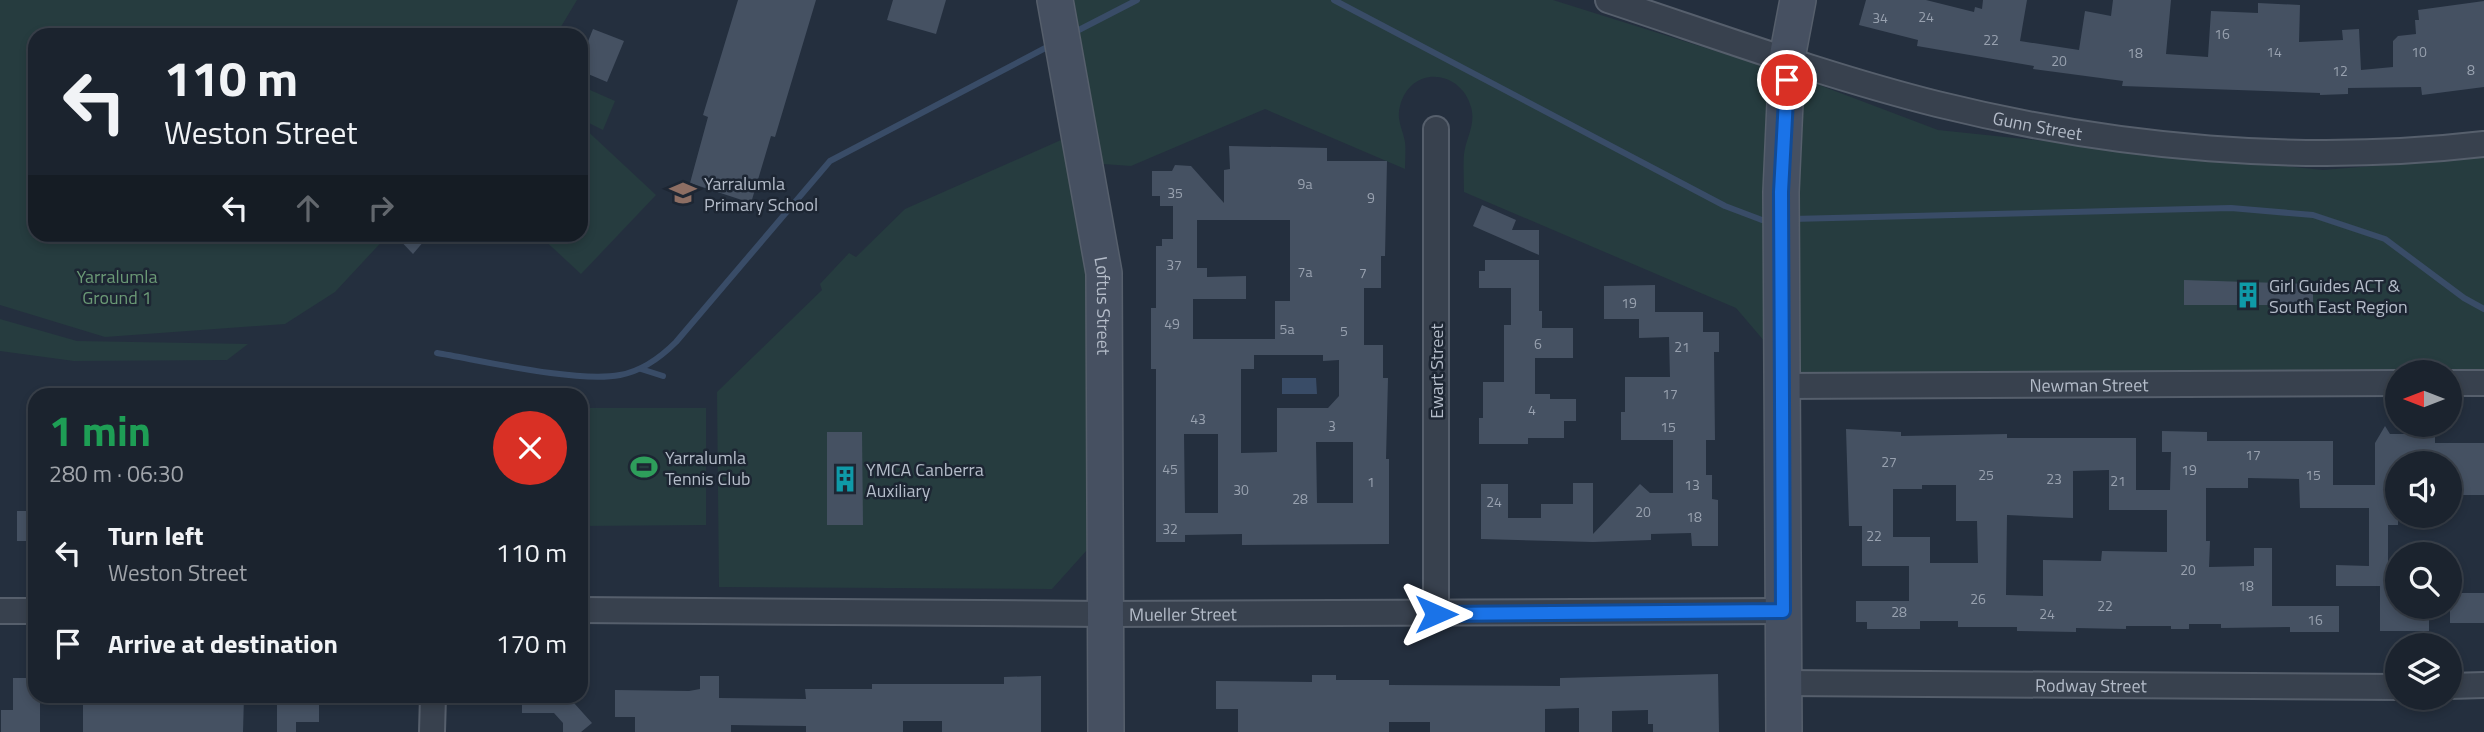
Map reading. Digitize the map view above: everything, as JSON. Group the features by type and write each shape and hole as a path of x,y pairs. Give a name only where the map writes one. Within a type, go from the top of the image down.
{"street":[{"name":"Gunn Street","path":"1608,0 1844,79 2021,123 2114,138 2306,153 2385,153 2484,144"},
{"path":"1784,732 1781,192 1787,58 1798,0"},
{"name":"Loftus Street","path":"1060,28 1104,273 1106,732"},
{"name":"Ewart Street","path":"1436,129 1436,614"},
{"name":"Newman Street","path":"1783,386 2385,383"},
{"path":"2462,383 2484,383"},
{"name":"Mueller Street","path":"588,610 1106,614 1783,611"},
{"path":"0,611 28,611"},
{"name":"Rodway Street","path":"1783,683 2385,687"},
{"path":"2462,686 2484,685"},
{"path":"432,732 433,703"}],"green space":[{"name":"Yarralumla Ground 1","path":"0,0 577,0 560,28 28,28 28,242 381,242 335,292 285,324 105,337 0,305"},
{"path":"1074,0 1553,0 1798,77 1938,130 2323,170 2484,157 2484,369 2462,369 2462,360 2385,360 2385,370 1795,377 1736,308 1464,192 1464,154 1472,126 1471,107 1466,95 1457,85 1436,77 1414,83 1406,92 1400,106 1400,124 1405,142 1405,169 1265,109 1131,166 1103,164"},
{"path":"588,89 615,101 603,130 588,122"},
{"path":"588,132 656,195 581,274 547,242 588,242"},
{"path":"1061,140 1086,260 1087,550 1052,589 719,587 717,392 822,290 820,284 849,253 856,257 905,209"},
{"path":"0,319 77,341 248,344 227,360 74,361 0,351"},
{"name":"Yarralumla Tennis Club","path":"588,408 706,408 706,525 588,526"}],"water":[{"path":"1282,378 1316,378 1317,394 1282,394"}],"building":[{"path":"738,0 816,0 775,137 771,136 751,203 690,183 708,117 703,115"},
{"path":"893,0 946,0 936,34 887,20"},
{"path":"1866,0 1926,0 1974,12 1975,7 1982,9 1983,0 2027,0 2020,41 2079,50 2085,11 2111,16 2113,0 2171,0 2166,54 2208,57 2211,11 2258,13 2258,3 2300,5 2299,42 2343,40 2342,30 2359,29 2361,70 2393,67 2393,41 2398,36 2416,34 2415,20 2419,20 2418,10 2484,1 2484,87 2422,95 2421,87 2348,88 2348,94 2320,95 2122,86 2123,81 2033,69 2034,66 1917,46 1918,40 1859,25"},
{"path":"593,29 624,41 607,82 588,74 588,42"},
{"path":"1229,146 1327,148 1327,161 1387,161 1385,256 1381,256 1381,288 1364,288 1364,345 1383,345 1383,378 1388,378 1386,459 1389,459 1389,544 1242,545 1242,534 1185,535 1185,542 1156,542 1156,369 1151,369 1151,308 1156,308 1156,246 1162,246 1162,239 1173,239 1173,206 1160,206 1160,196 1152,196 1152,171 1172,171 1175,165 1191,166 1224,203 1224,170 1230,169","holes":["1197,220 1290,220 1290,301 1275,301 1275,339 1193,339 1193,299 1246,299 1246,276 1207,277 1207,268 1197,268","1254,355 1323,355 1323,361 1339,360 1339,396 1328,408 1277,408 1277,452 1241,453 1241,369 1254,369","1184,434 1218,434 1218,513 1185,513","1316,442 1353,442 1353,503 1317,503"]},
{"path":"1482,205 1516,220 1512,230 1539,230 1539,255 1473,226"},
{"path":"402,242 423,242 413,254"},
{"path":"1485,260 1539,260 1539,311 1542,311 1542,328 1573,328 1573,358 1535,358 1535,394 1550,394 1550,399 1576,399 1576,421 1564,421 1564,438 1528,438 1528,444 1479,444 1479,418 1483,418 1483,382 1504,382 1504,325 1511,325 1511,288 1479,288 1479,271 1485,271"},
{"name":"Girl Guides ACT & South East Region","path":"2184,280 2313,284 2313,305 2184,305"},
{"path":"1655,285 1655,312 1703,312 1703,332 1719,332 1719,352 1714,352 1715,440 1706,440 1706,475 1712,475 1712,499 1718,500 1718,546 1692,546 1691,533 1651,534 1651,540 1593,542 1481,539 1481,484 1508,484 1508,518 1541,518 1541,504 1573,504 1573,483 1593,483 1593,534 1640,484 1650,493 1673,493 1673,440 1621,440 1621,412 1625,412 1625,377 1670,377 1669,337 1639,338 1639,319 1604,319 1604,286"},
{"path":"2385,426 2385,438 2435,438 2435,443 2484,443 2484,495 2462,495 2462,451 2385,451 2385,528 2388,528 2388,542 2385,542 2385,619 2429,619 2429,631 2380,631 2380,586 2336,586 2336,565 2369,566 2369,508 2300,508 2299,479 2248,478 2248,488 2206,488 2209,567 2254,566 2254,548 2272,548 2272,606 2339,606 2339,632 2290,632 2290,627 2221,628 2221,624 2189,624 2189,629 2171,629 2171,626 2126,626 2126,629 2076,628 2076,632 2017,631 2017,627 1958,627 1958,621 1920,621 1920,629 1867,629 1867,622 1856,622 1856,601 1909,601 1909,566 1862,566 1862,526 1849,526 1846,429 1901,432 1901,436 2007,434 2007,438 2136,438 2136,490 2170,490 2171,452 2162,452 2162,431 2207,432 2207,441 2333,441 2333,485 2375,485 2375,443","holes":["2109,470 2109,510 2167,510 2167,552 2102,551 2101,561 2043,560 2043,596 2006,595 2007,515 2073,518 2073,471","1922,485 1956,485 1956,521 1977,521 1978,563 1930,563 1930,537 1893,537 1893,489 1922,489"]},
{"name":"YMCA Canberra Auxiliary","path":"827,432 862,432 863,525 827,525"},
{"path":"17,511 28,511 28,541 17,541"},
{"path":"2462,593 2484,593 2484,623 2450,623 2450,619 2462,619"},
{"path":"1718,674 1719,732 1653,732 1653,724 1648,724 1648,710 1612,711 1612,732 1579,732 1579,708 1545,709 1545,732 1430,732 1430,722 1389,722 1389,732 1238,732 1238,709 1216,709 1216,681 1312,682 1312,675 1336,675 1336,680 1389,680 1389,685 1560,686 1560,678"},
{"path":"700,676 719,676 719,698 806,699 805,689 872,689 872,684 1004,684 1004,677 1041,676 1041,732 942,732 942,721 903,721 903,732 806,732 806,726 731,725 731,732 635,732 635,717 615,717 615,690 689,691 700,689"},
{"path":"13,678 28,678 28,703 40,703 40,732 1,732 1,710 13,710"},
{"path":"83,703 244,703 243,732 83,732"},
{"path":"277,703 319,703 319,722 296,722 296,732 277,732"},
{"path":"522,703 574,703 592,723 581,732 563,732 563,723 554,713 522,713"}],"waterway":[{"path":"1073,33 1137,0"},
{"path":"1334,0 1725,206 1762,220 1771,220"},
{"path":"437,353 580,376 620,375 643,367 676,342 830,161 1051,45"},
{"path":"1792,219 2231,208 2313,215 2385,239 2464,298 2484,309"},
{"path":"641,369 663,376"}],"place":[{"name":"Yarralumla Primary School","path":"683,193"},
{"name":"Girl Guides ACT & South East Region","path":"2248,295"},
{"name":"Yarralumla Tennis Club","path":"644,467"},
{"name":"YMCA Canberra Auxiliary","path":"845,479"}],"route":[{"path":"1436,614 1783,611 1781,192 1787,80"}]}
